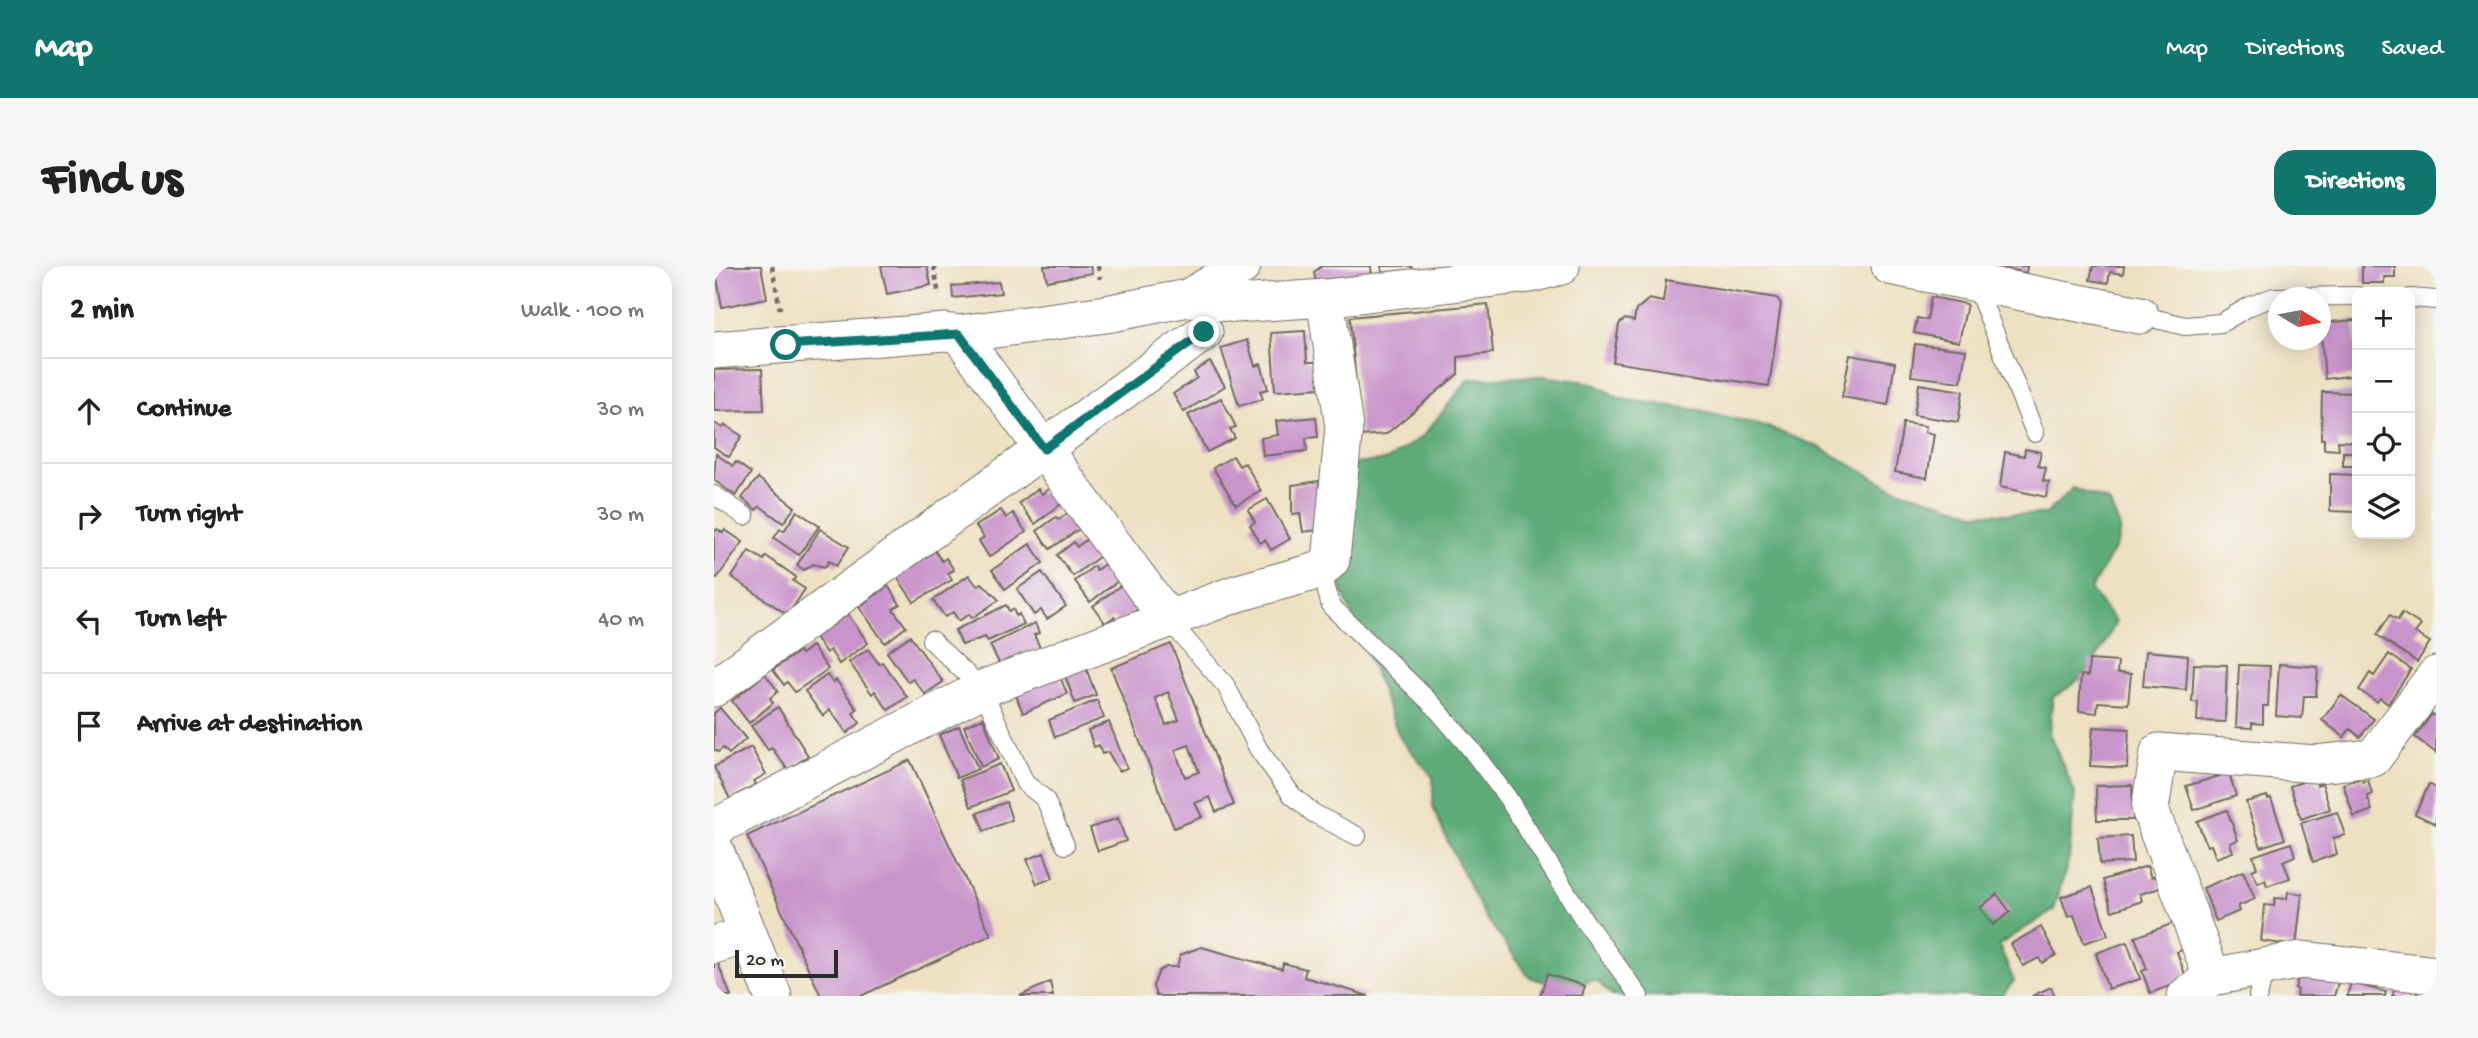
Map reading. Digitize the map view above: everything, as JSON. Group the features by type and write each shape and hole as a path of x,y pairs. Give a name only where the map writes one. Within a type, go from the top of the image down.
{"street":[{"path":"1188,298 1242,266"},
{"path":"714,350 959,334 1106,314 1188,298 1236,304 1325,298 1530,274 1561,266"},
{"path":"1890,266 2140,315"},
{"path":"714,828 982,689 1238,593 1321,570 1331,560 1344,427 1325,298"},
{"path":"714,688 1204,332"},
{"path":"959,334 1168,619"},
{"path":"2436,675 2373,758 2316,764 2159,752 2150,809 2199,986 2262,981 2301,960 2436,975"},
{"path":"714,848 730,940 773,996"}],"lane":[{"path":"1975,281 2035,433"},
{"path":"2140,315 2185,326 2221,323 2249,306 2274,297 2352,296"},
{"path":"2415,298 2436,300"},
{"path":"714,495 745,516"},
{"path":"1321,570 1331,606 1434,706 1471,748 1507,797 1584,920 1639,996"},
{"path":"1168,619 1226,686 1259,750 1292,795 1313,813 1357,836"},
{"path":"931,640 982,689 1025,783 1045,799 1065,845"}],"path":[{"path":"772,266 786,345"}],"green space":[{"path":"1544,376 1593,383 1621,399 1700,410 1767,427 1819,447 1891,487 1975,513 2045,515 2073,488 2109,502 2120,528 2117,544 2090,590 2116,622 2091,666 2076,682 2053,697 2049,733 2075,793 2069,858 2054,910 1999,945 2014,981 2002,996 1612,996 1596,980 1564,988 1529,977 1483,913 1446,838 1433,807 1433,777 1400,738 1338,580 1355,464 1387,460 1423,436 1469,379"}],"building":[{"path":"715,266 761,266 767,298 722,307"},
{"path":"881,266 927,266 931,285 887,294"},
{"path":"1044,266 1090,266 1092,273 1047,281"},
{"path":"1322,266 1371,266 1372,278 1316,285 1314,272"},
{"path":"1381,266 1411,266 1412,270 1383,276"},
{"path":"1995,266 2027,266 2026,273"},
{"path":"2093,266 2124,266 2123,274 2110,272 2108,283 2090,280"},
{"path":"2362,266 2395,266 2395,277 2384,277 2384,283 2362,283"},
{"path":"1666,280 1777,298 1781,304 1769,386 1613,362 1619,324 1625,319 1634,321 1636,310 1649,299 1663,302"},
{"path":"999,282 1001,293 953,298 952,286"},
{"path":"1931,297 1967,304 1959,342 1914,333 1917,318 1927,320"},
{"path":"1488,304 1493,353 1458,357 1458,374 1386,434 1361,436 1350,317"},
{"path":"2352,320 2352,376 2325,379 2322,350 2331,350 2331,322"},
{"path":"1305,331 1307,362 1319,362 1320,388 1275,391 1271,333"},
{"path":"1247,340 1255,366 1261,364 1268,389 1260,391 1263,399 1239,406 1221,348"},
{"path":"1915,344 1966,350 1961,382 1911,376"},
{"path":"1850,355 1895,363 1888,405 1842,397"},
{"path":"1210,362 1225,386 1184,412 1173,394 1197,378 1194,372"},
{"path":"762,369 764,410 714,411 714,370"},
{"path":"1919,384 1963,391 1958,422 1914,415"},
{"path":"2322,392 2352,393 2352,442 2338,441 2339,450 2324,449 2324,439 2321,439"},
{"path":"1221,398 1236,427 1230,429 1235,438 1207,452 1188,415"},
{"path":"1316,417 1318,437 1306,438 1307,451 1263,456 1261,438 1278,435 1276,421"},
{"path":"714,423 723,428 725,425 742,436 729,457 714,447"},
{"path":"1903,423 1926,426 1925,432 1934,434 1927,478 1895,472"},
{"path":"2025,449 2041,452 2038,466 2046,468 2043,481 2049,482 2046,497 2000,487 2005,452 2024,456"},
{"path":"2343,452 2352,452 2352,466 2343,466"},
{"path":"716,454 733,466 736,462 751,473 736,496 714,480"},
{"path":"1233,456 1239,466 1245,463 1261,491 1236,505 1213,468"},
{"path":"2330,474 2352,475 2352,512 2330,511"},
{"path":"758,478 795,507 783,523 760,506 756,510 742,498"},
{"path":"1319,481 1325,529 1303,532 1300,513 1292,514 1292,485"},
{"path":"1053,486 1065,501 1035,524 1019,503 1038,489 1042,494"},
{"path":"1267,499 1290,539 1271,550 1265,540 1260,543 1250,525 1255,522 1248,510"},
{"path":"1001,510 1006,518 1013,513 1026,532 989,557 979,541 984,537 976,526"},
{"path":"797,511 819,526 799,555 774,538 780,529 784,531"},
{"path":"1071,511 1082,527 1050,549 1037,531 1056,517 1058,520"},
{"path":"717,529 723,533 725,530 743,542 717,578 714,576 714,533"},
{"path":"820,529 849,547 836,566 829,561 825,567 813,564 804,570 797,565"},
{"path":"1091,536 1104,553 1073,576 1057,555 1074,542 1077,547"},
{"path":"1030,544 1043,563 1005,589 992,570"},
{"path":"749,551 764,560 766,556 796,577 793,581 805,589 788,615 732,577"},
{"path":"935,551 942,561 946,558 954,570 948,573 952,580 914,602 897,577"},
{"path":"1109,561 1122,578 1090,602 1075,581 1094,566 1096,570"},
{"path":"1042,572 1066,606 1047,619 1041,610 1034,615 1017,589"},
{"path":"969,575 977,586 982,583 999,600 972,618 969,614 959,621 953,612 945,617 933,600"},
{"path":"1124,583 1141,607 1119,623 1114,617 1105,623 1093,606"},
{"path":"888,586 900,604 893,609 906,627 885,643 859,607"},
{"path":"1006,605 1009,611 1013,609 1016,616 1019,614 1024,624 988,641 985,637 962,645 955,630"},
{"path":"2402,613 2421,625 2415,633 2430,642 2417,662 2377,635 2390,615 2398,620"},
{"path":"848,614 868,643 839,664 830,650 826,653 815,637"},
{"path":"1035,623 1039,633 1034,635 1044,656 1001,667 990,645"},
{"path":"910,636 943,682 925,694 913,679 908,682 887,652"},
{"path":"1171,644 1234,805 1216,812 1210,797 1195,803 1202,817 1174,828 1111,668","holes":["1168,692 1179,720 1166,725 1155,698","1189,745 1199,772 1185,777 1175,750"]},
{"path":"812,646 828,669 795,692 787,682 784,685 773,670 799,651 801,654"},
{"path":"868,649 879,664 882,662 907,697 888,710 875,691 872,694 849,662"},
{"path":"2146,651 2188,655 2186,690 2143,686"},
{"path":"2389,654 2411,669 2388,704 2380,698 2377,702 2359,690 2370,673 2374,676"},
{"path":"2089,660 2118,662 2117,673 2131,674 2128,704 2098,702 2097,713 2079,711 2081,675 2088,676"},
{"path":"1084,663 1096,695 1075,703 1063,670"},
{"path":"2194,664 2227,665 2225,722 2197,721 2198,702 2192,702"},
{"path":"2279,664 2318,667 2316,696 2304,696 2302,718 2276,716"},
{"path":"2239,665 2270,666 2268,706 2263,706 2263,724 2252,723 2252,728 2236,727"},
{"path":"765,674 778,691 770,698 773,703 749,723 732,701"},
{"path":"1059,674 1067,694 1023,713 1015,693"},
{"path":"827,675 833,683 836,680 857,709 853,713 860,723 847,733 830,710 823,716 805,691"},
{"path":"2341,695 2374,719 2360,737 2350,729 2344,737 2322,720"},
{"path":"1097,700 1104,718 1055,737 1049,720"},
{"path":"778,707 808,756 788,770 772,748 768,750 751,726"},
{"path":"720,708 746,739 729,754 723,748 718,752 714,749 714,713"},
{"path":"2432,714 2436,717 2436,753 2415,737"},
{"path":"983,718 999,759 981,767 964,726"},
{"path":"1109,722 1127,768 1119,771 1108,752 1102,754 1099,745 1094,747 1088,730"},
{"path":"959,726 978,769 957,778 939,735"},
{"path":"2093,727 2129,729 2127,768 2090,766"},
{"path":"751,747 766,774 754,781 756,784 730,799 714,767"},
{"path":"910,760 991,935 861,996 821,996 747,836"},
{"path":"1000,764 1011,791 971,807 960,780"},
{"path":"2229,773 2236,796 2194,810 2186,786"},
{"path":"2315,778 2317,785 2322,783 2330,809 2301,819 2290,786"},
{"path":"2362,778 2363,782 2368,780 2372,794 2367,796 2372,810 2354,817 2343,784"},
{"path":"2429,784 2436,788 2436,824 2415,814"},
{"path":"2132,785 2133,820 2097,820 2096,786"},
{"path":"2267,796 2268,799 2271,798 2285,839 2261,847 2246,802"},
{"path":"1006,802 1012,820 984,831 977,813"},
{"path":"2227,810 2238,840 2230,843 2233,852 2216,858 2211,845 2207,846 2197,821"},
{"path":"2337,812 2345,835 2333,838 2337,854 2313,862 2301,823"},
{"path":"1118,818 1126,841 1098,851 1090,828"},
{"path":"2131,836 2133,862 2100,864 2098,838"},
{"path":"2291,843 2295,856 2283,861 2290,878 2267,886 2265,880 2258,883 2252,870 2257,868 2253,856"},
{"path":"1044,853 1053,878 1037,884 1027,859"},
{"path":"2147,866 2151,878 2156,876 2160,888 2140,894 2142,901 2112,911 2103,880"},
{"path":"2243,871 2255,899 2238,906 2240,911 2216,921 2203,888"},
{"path":"2092,887 2108,935 2084,943 2074,915 2068,917 2061,897"},
{"path":"2288,892 2302,894 2296,946 2261,941 2265,905 2274,906 2275,898 2287,899"},
{"path":"1997,894 2010,912 1993,925 1980,908"},
{"path":"2174,923 2184,949 2177,952 2187,980 2150,993 2142,971 2147,969 2135,937"},
{"path":"2041,927 2056,955 2042,963 2039,958 2023,966 2011,944"},
{"path":"2127,942 2140,979 2108,989 2096,953"},
{"path":"1201,947 1282,969 1283,963 1306,969 1304,977 1369,996 1156,996 1153,986 1159,971 1166,967 1177,967 1180,955"},
{"path":"717,961 731,996 714,996 714,962"},
{"path":"2301,970 2338,983 2334,996 2296,996 2298,990 2295,988"},
{"path":"1547,974 1585,986 1582,996 1540,996"},
{"path":"1050,982 1053,996 1020,996"},
{"path":"2351,983 2386,992 2385,996 2347,996"},
{"path":"2397,984 2419,992 2417,996 2392,996"},
{"path":"2051,987 2055,996 2032,996"}],"route":[{"path":"786,345 945,332 959,334 1044,449 1204,332"}]}
